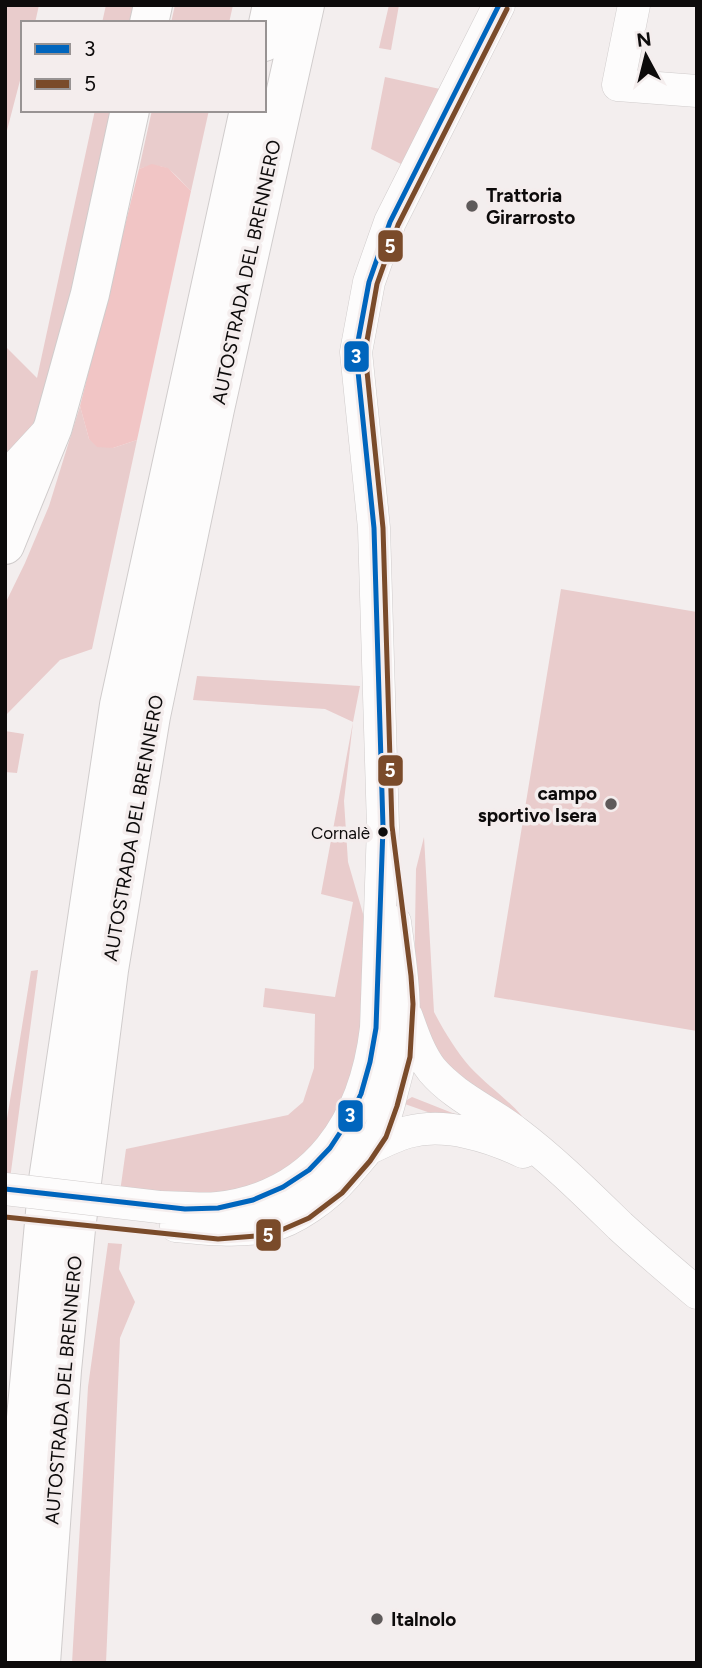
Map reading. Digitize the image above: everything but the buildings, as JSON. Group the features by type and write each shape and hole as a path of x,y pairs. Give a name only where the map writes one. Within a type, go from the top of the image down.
{"main road":[{"path":"266,33 272,5"},
{"name":"AUTOSTRADA DEL BRENNERO","path":"41,1663 62,1370 76,1229 109,970 151,716 304,5"},
{"path":"5,545 53,426 90,294 130,112"},
{"name":"AUTOSTRADA DEL BRENNERO","path":"9,1663 22,1461 48,1180 119,705 249,112"}],"street":[{"path":"347,1126 366,1081 373,1052 383,827 374,528 355,352 369,282 390,222 499,5"},
{"path":"634,5 618,85 697,91"},
{"path":"5,478 53,426"},
{"path":"5,1189 158,1216 219,1230 268,1226 305,1210 337,1186 379,1133 401,1056 404,1005 402,977 383,827"},
{"path":"404,1005 412,1030 430,1068 444,1083 516,1132 572,1179 697,1293"},
{"path":"373,1052 379,1075 402,1105 453,1131"},
{"path":"5,1208 158,1216 241,1204 262,1198 302,1175 375,1098 416,1086 451,1088"},
{"path":"368,1149 409,1132 453,1131 489,1138 511,1146 550,1164 572,1179"}],"shaded area":[{"path":"5,5 39,5 35,21 21,21 21,77 5,138"},
{"path":"106,5 141,5 137,21 102,21"},
{"path":"175,5 233,5 229,21 171,21"},
{"path":"389,5 399,5 391,50 379,48"},
{"path":"385,77 440,89 401,164 371,149"},
{"path":"95,112 118,112 95,217 34,431 5,462 5,346 37,378"},
{"path":"152,112 209,112 191,191 169,169 149,166 139,169"},
{"path":"152,164 168,168 191,191 137,440 113,448 97,447 89,439 80,406 139,169"},
{"path":"80,406 89,439 113,448 137,440 92,649 60,660 5,716 5,604 49,506"},
{"name":"campo sportivo Isera","path":"561,589 697,612 697,1031 494,997"},
{"path":"197,676 360,686 353,722 325,709 193,700"},
{"path":"353,722 344,801 348,862 364,917 359,1053 345,1100 314,1145 271,1178 240,1190 200,1197 120,1192 126,1149 288,1115 303,1102 314,1068 315,1014 263,1007 265,988 335,997 353,902 321,894"},
{"path":"5,731 24,734 17,773 5,772"},
{"path":"424,837 434,1012 450,1041 470,1067 522,1116 513,1115 449,1067 424,1029 414,988 416,869"},
{"path":"38,970 10,1179 5,1179 5,1131 31,971"},
{"path":"412,1097 455,1114 453,1121 402,1103"},
{"path":"108,1243 122,1244 119,1269 135,1302 120,1338 106,1663 72,1663 88,1387"}],"transit line":[{"name":"3","path":"5,1189 185,1209 218,1208 253,1200 283,1187 309,1170 330,1148 361,1094 376,1028 383,827 374,528 356,352 369,282 390,222 499,5"},
{"name":"5","path":"5,1217 218,1239 270,1235 309,1218 342,1193 370,1161 386,1137 410,1057 413,1004 392,826 383,528 365,352 377,284 398,225 507,9"}],"place":[{"name":"Trattoria Girarrosto","path":"472,206"},
{"name":"campo sportivo Isera","path":"611,804"},
{"name":"Cornalè","path":"383,832"},
{"name":"Italnolo","path":"377,1619"}]}
